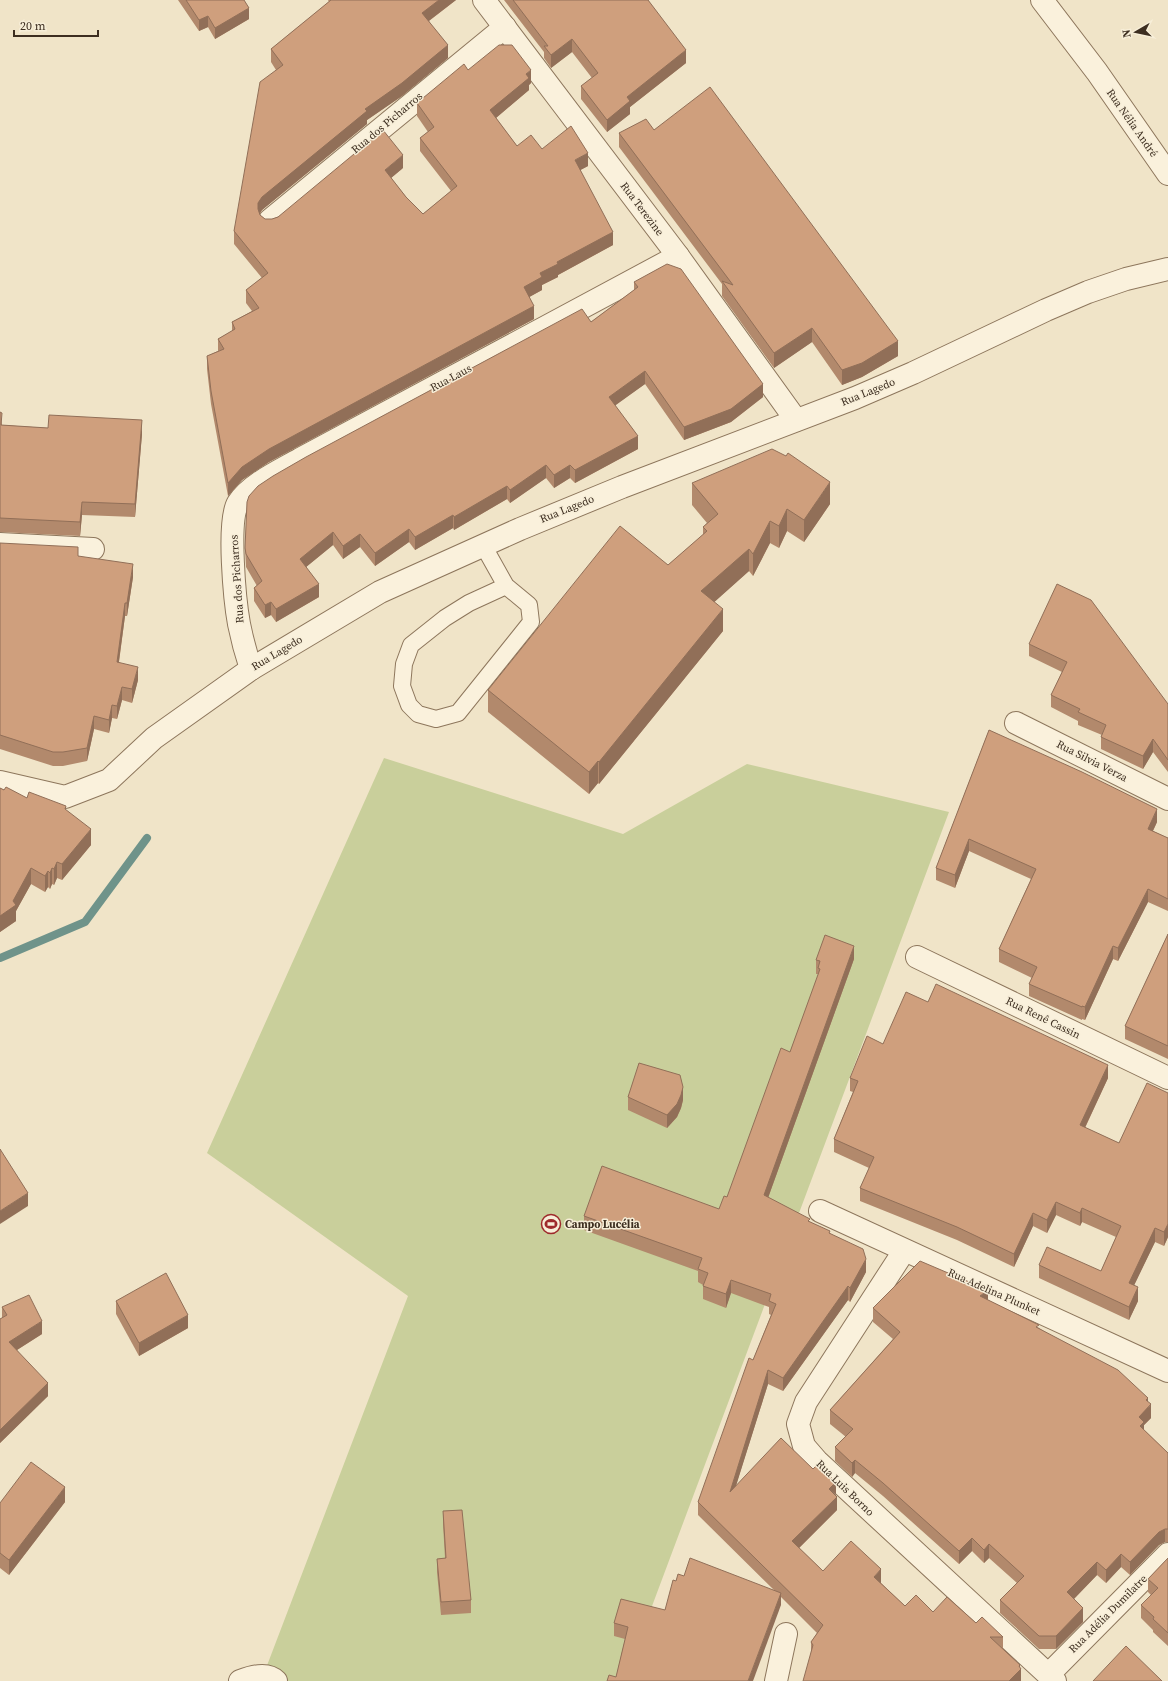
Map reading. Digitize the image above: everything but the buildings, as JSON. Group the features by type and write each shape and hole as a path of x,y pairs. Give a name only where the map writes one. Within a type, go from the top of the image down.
{"street":[{"name":"Rua Terezine","path":"484,0 678,256 796,420"},
{"name":"Rua Nélia André","path":"1042,0 1097,72 1168,174"},
{"name":"Rua dos Picharros","path":"270,220 505,26"},
{"name":"Rua Laus","path":"234,513 238,503 264,480 678,256"},
{"name":"Rua Lagedo","path":"0,782 65,797 109,780 154,738 251,669 380,592 483,545 622,487 913,373 1032,316 1088,292 1168,268"},
{"name":"Rua dos Picharros","path":"234,513 232,538 236,599 244,646 251,669"},
{"path":"0,544 93,549"},
{"name":"Rua Silvia Verza","path":"1016,723 1168,799"},
{"name":"Rua Renê Cassin","path":"917,957 1168,1078"},
{"name":"Rua Adelina Plunket","path":"820,1211 904,1251 1168,1371"},
{"name":"Rua Luis Borno","path":"904,1251 806,1402 798,1424 804,1446 817,1462 876,1518 1052,1678"},
{"name":"Rua Adélia Dumilatre","path":"1052,1678 1168,1554"},
{"path":"776,1681 786,1634"},
{"path":"245,1680 263,1676 273,1678 276,1681"}],"lane":[{"path":"483,545 506,586 529,605 531,622 458,713 436,718 418,714 410,705 402,686 404,664 411,646 445,618 469,603 506,586"}],"green space":[{"name":"Campo Lucélia","path":"384,758 623,834 747,764 949,812 624,1681 270,1681 263,1676 408,1296 207,1153"}],"waterway":[{"path":"0,958 85,922 147,838"}],"place":[{"name":"Campo Lucélia","path":"551,1224"}]}
